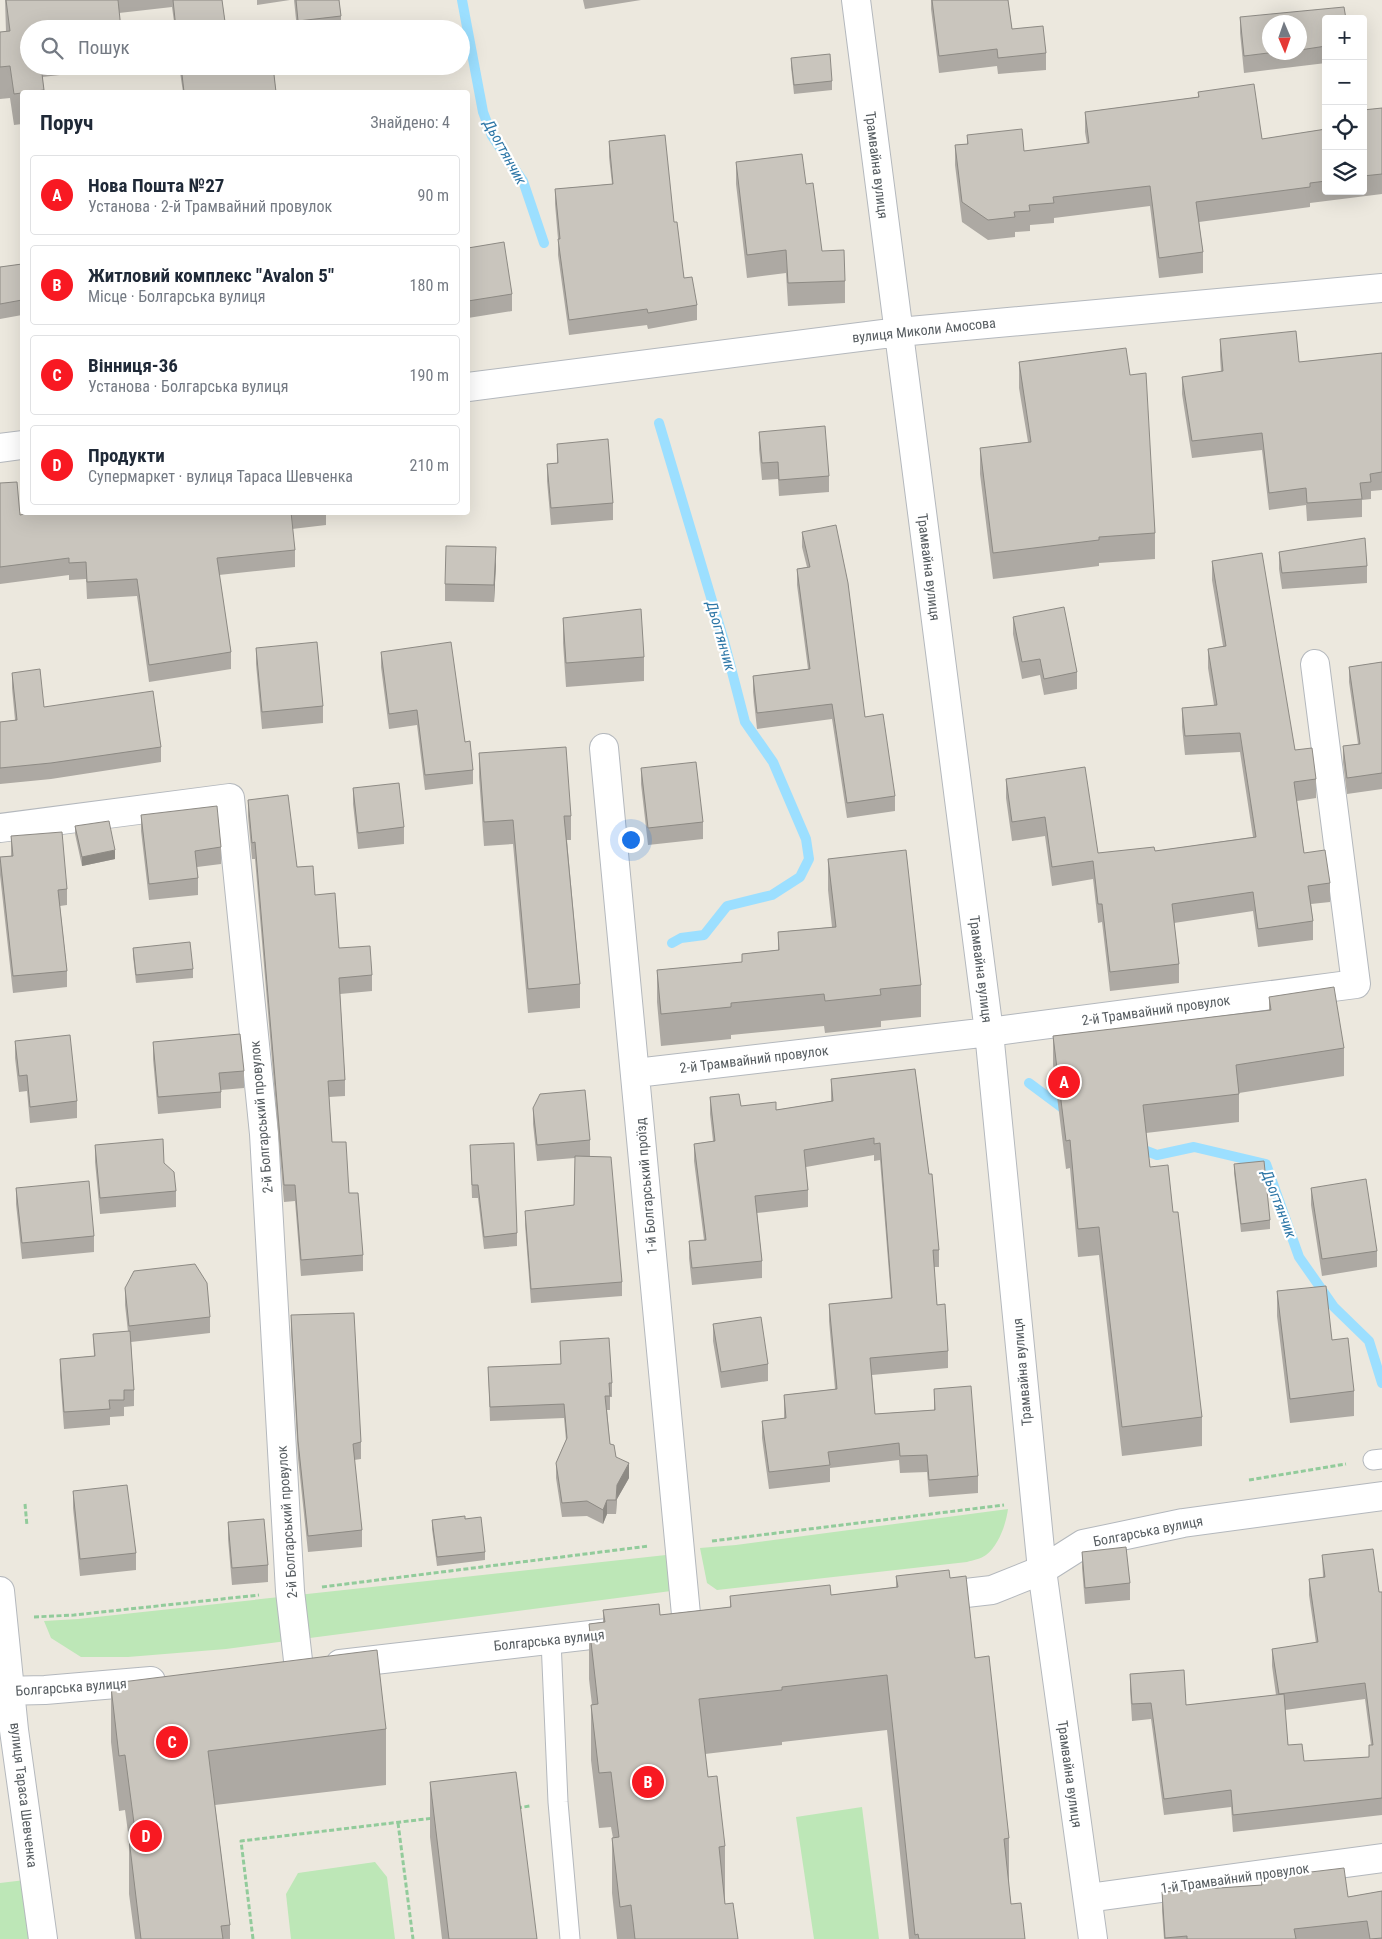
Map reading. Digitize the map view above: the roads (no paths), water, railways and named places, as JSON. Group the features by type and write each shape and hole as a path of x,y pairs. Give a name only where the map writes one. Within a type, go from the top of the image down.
{"street":[{"name":"Трамвайна вулиця","path":"856,0 989,1032 1034,1501 1093,1939"},
{"name":"вулиця Миколи Амосова","path":"470,387 899,332 1382,288"},
{"path":"0,448 20,445"},
{"name":"2-й Трамвайний провулок","path":"636,1073 989,1032 1356,984 1315,664"},
{"name":"1-й Болгарський проїзд","path":"604,748 687,1625"},
{"name":"2-й Болгарський провулок","path":"0,828 230,798 264,1134 290,1591 299,1669"},
{"name":"Болгарська вулиця","path":"903,1600 992,1590 1042,1570 1083,1544 1184,1523 1382,1496"},
{"name":"вулиця Тараса Шевченка","path":"0,1592 6,1691 14,1730 43,1939"},
{"name":"Болгарська вулиця","path":"269,1672 716,1621"},
{"name":"Болгарська вулиця","path":"6,1691 46,1690 172,1680"},
{"name":"1-й Трамвайний провулок","path":"1088,1898 1382,1858"}],"lane":[{"path":"551,1640 558,1802 570,1939"}],"waterway":[{"name":"Дьогтянчик","path":"462,0 466,20"},
{"name":"Дьогтянчик","path":"470,43 483,112 492,136 523,181 544,243"},
{"name":"Дьогтянчик","path":"659,423 724,641 745,722 773,762 806,839 809,859 800,877 772,895 727,906 704,935 681,938 672,943"},
{"name":"Дьогтянчик","path":"1029,1083 1068,1112"},
{"name":"Дьогтянчик","path":"1136,1147 1157,1155 1194,1147 1266,1164 1299,1257 1334,1307 1369,1341 1382,1383"}],"place":[{"name":"Нова Пошта №27","path":"1064,1082"},
{"name":"Вінниця-36","path":"172,1742"},
{"name":"Житловий комплекс \"Avalon 5\"","path":"648,1782"},
{"name":"Продукти","path":"146,1836"}]}
